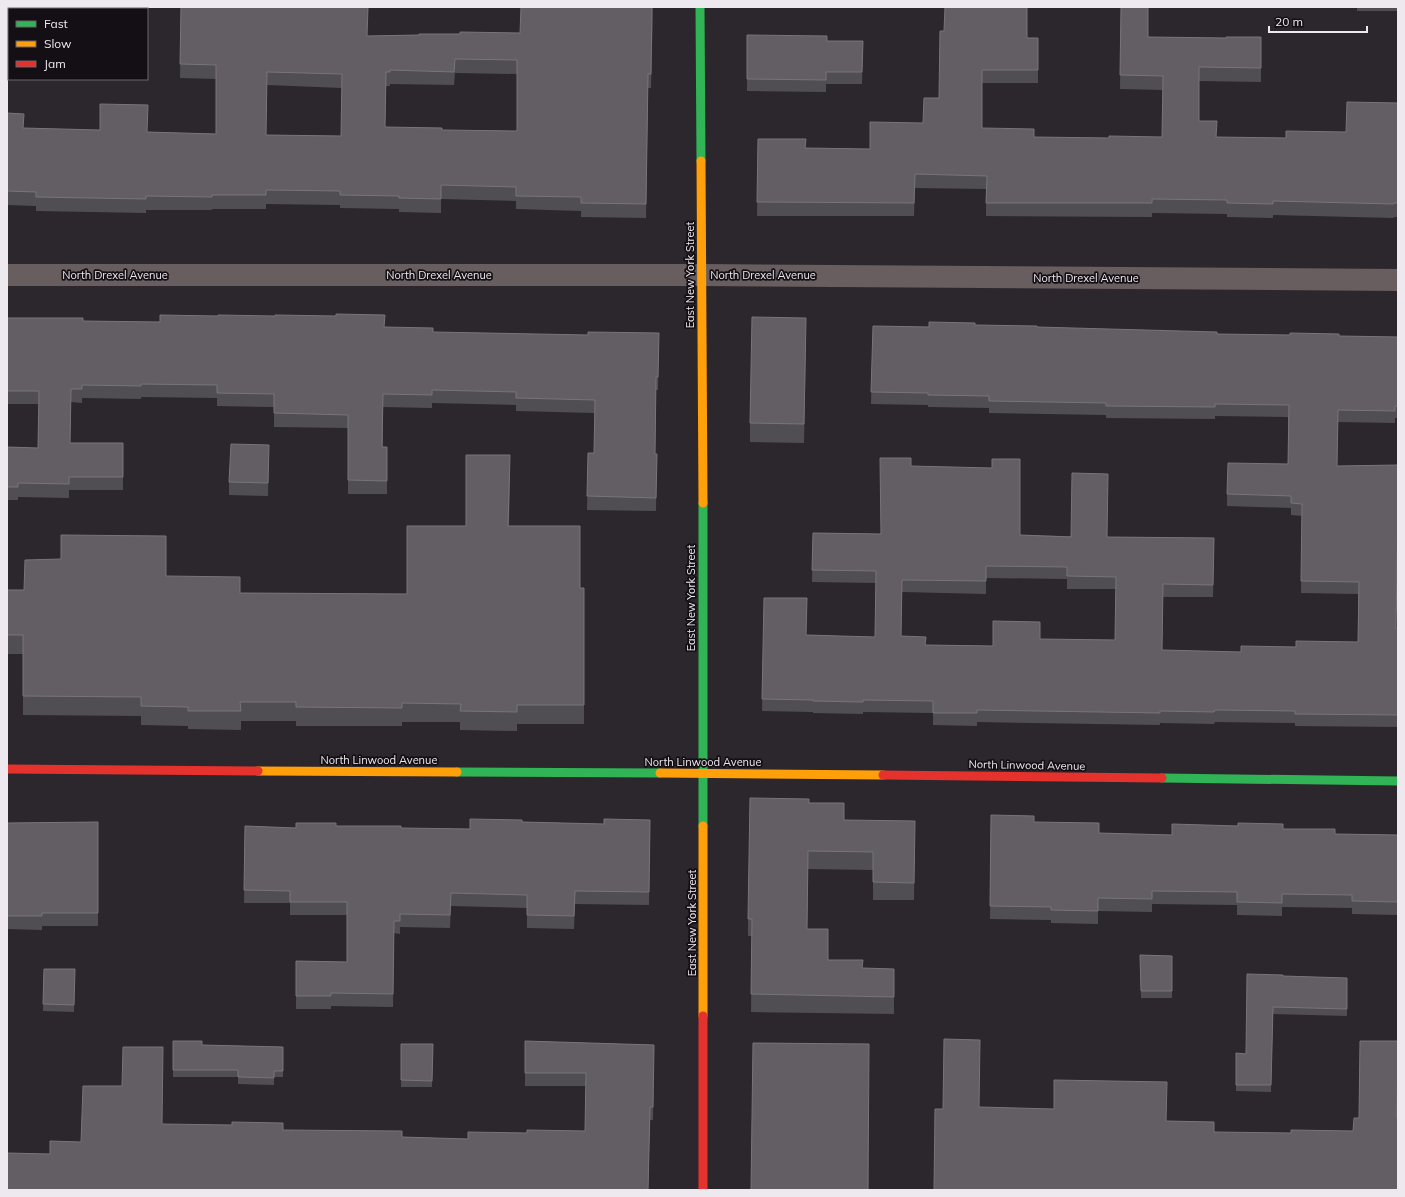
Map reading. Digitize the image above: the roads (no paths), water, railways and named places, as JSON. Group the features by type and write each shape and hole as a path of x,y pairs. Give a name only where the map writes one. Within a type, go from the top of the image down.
{"street":[{"name":"East New York Street","path":"700,7 702,275 703,1190"},
{"name":"North Drexel Avenue","path":"7,275 702,275 1398,280"},
{"name":"North Linwood Avenue","path":"7,769 1398,781"}]}
